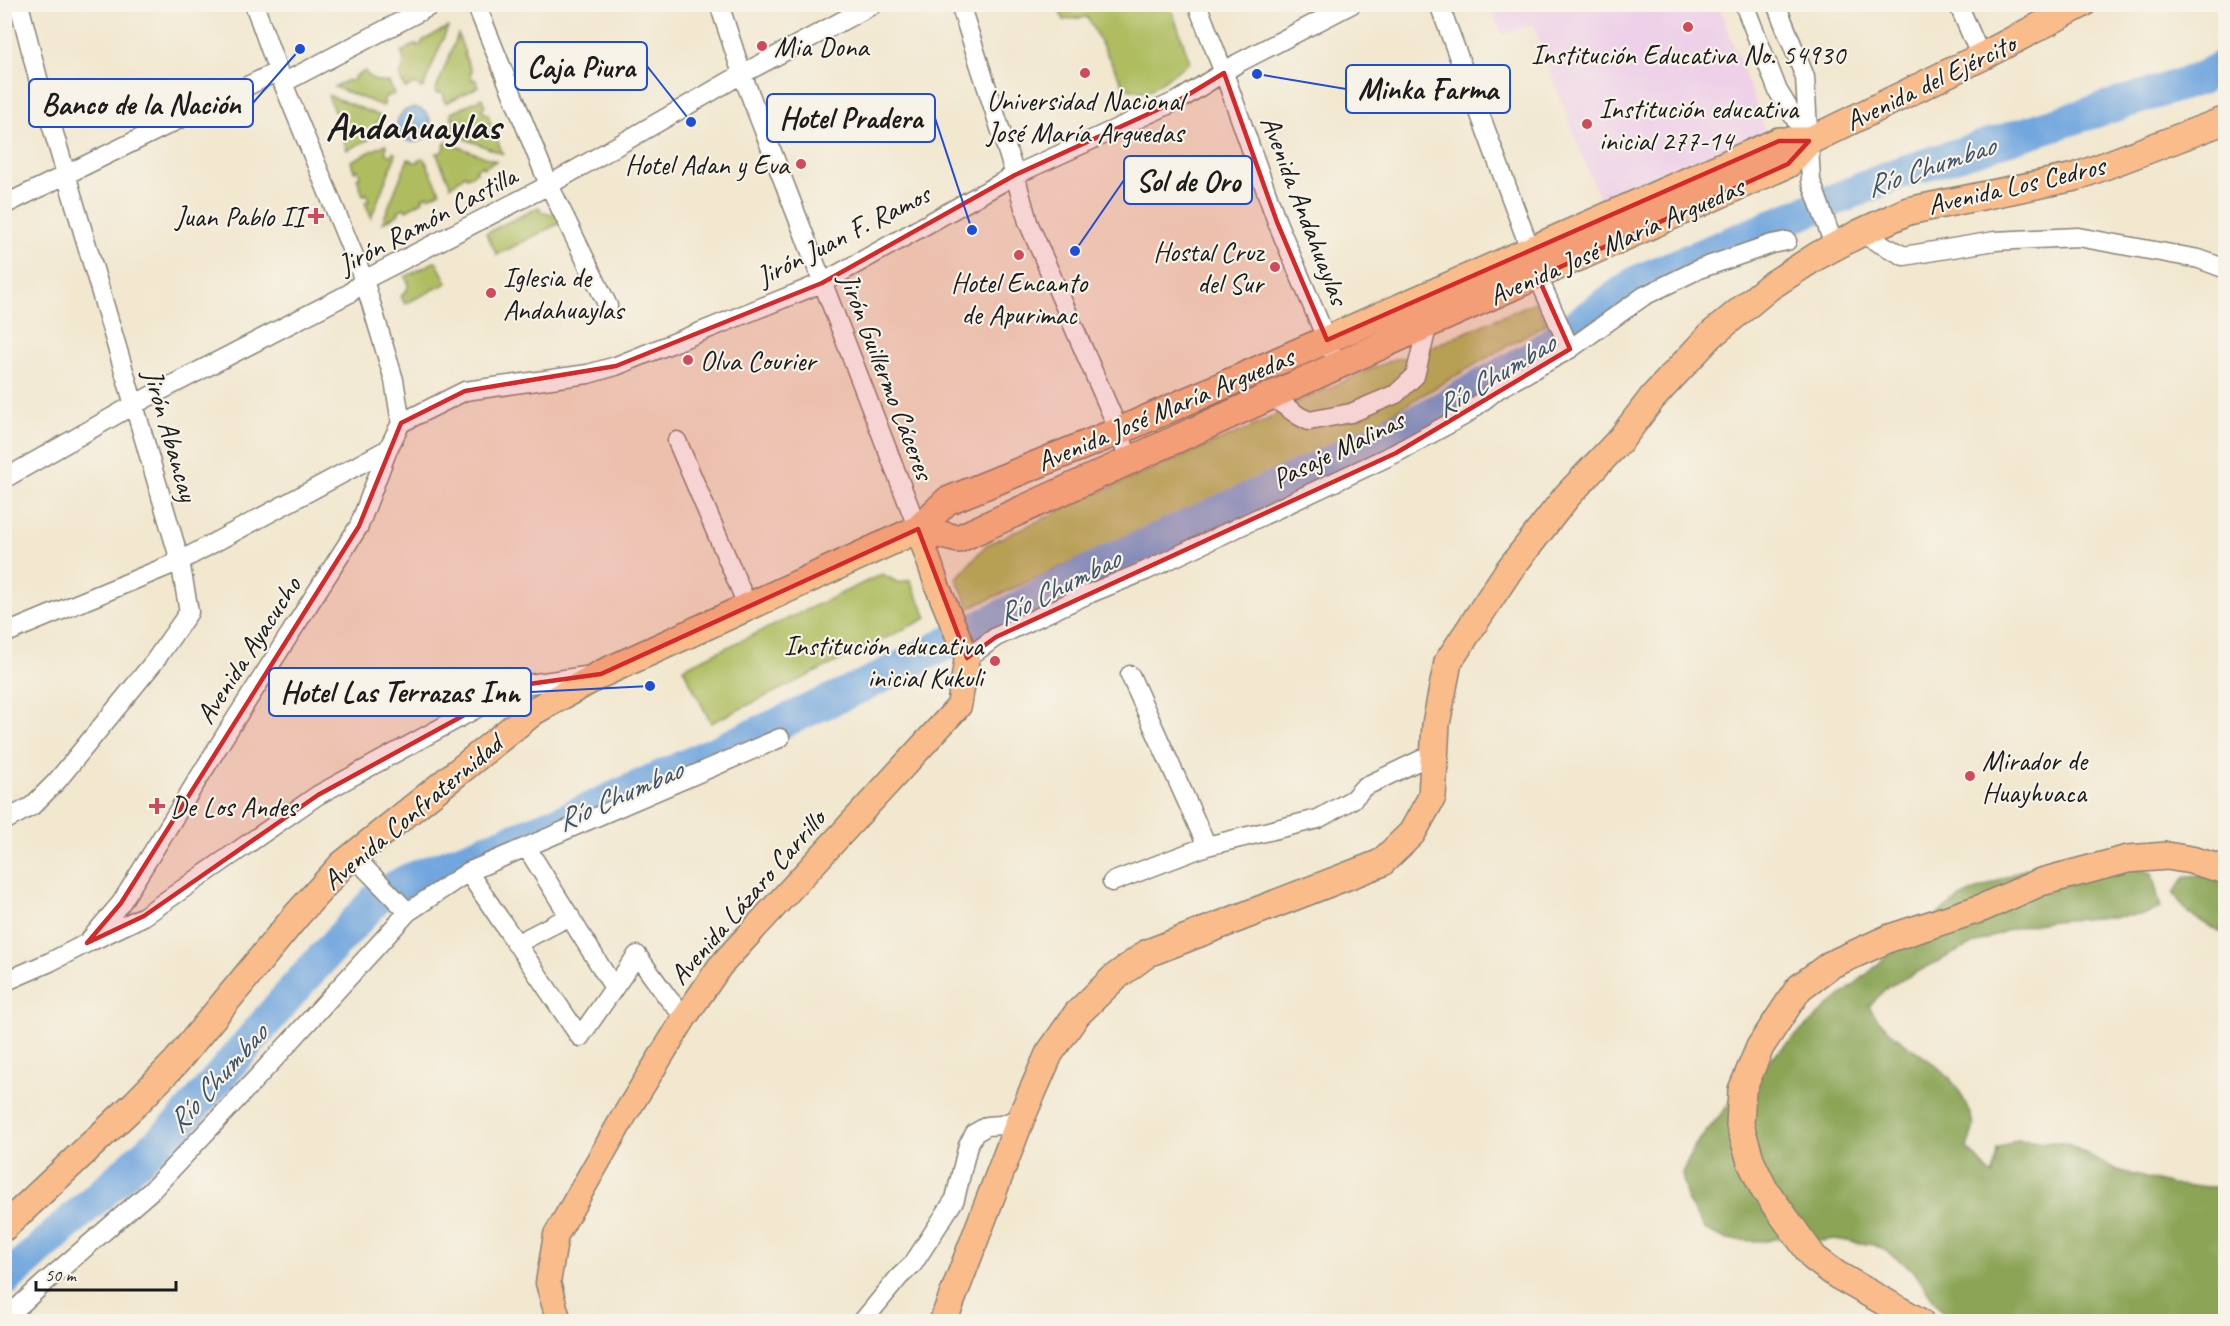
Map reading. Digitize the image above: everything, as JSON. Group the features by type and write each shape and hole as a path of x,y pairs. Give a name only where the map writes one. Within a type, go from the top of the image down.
{"highway":[{"name":"Avenida del Ejército","path":"1809,141 1981,57 2082,4"},
{"name":"Avenida Los Cedros","path":"943,1322 1021,1118 1049,1054 1077,1014 1114,978 1148,953 1381,863 1412,833 1432,797 1436,724 1448,662 1509,570 1567,496 1621,439 1653,397 1711,334 1770,287 1844,236 1908,211 2075,177 2226,120"},
{"name":"Avenida José María Arguedas","path":"918,530 947,501 1119,431 1779,141 1809,141"},
{"name":"Avenida José María Arguedas","path":"918,530 958,539 1337,368 1428,324 1788,164 1809,141"},
{"name":"Avenida Confraternidad","path":"4,1227 176,1062 303,907 361,865 534,711 601,674 918,530"},
{"path":"1920,1322 1837,1275 1814,1258 1764,1189 1751,1162 1740,1125 1742,1090 1760,1047 1799,988 1830,965 1890,938 1982,909 2041,882 2128,859 2157,857 2191,860 2226,870"}],"main road":[{"path":"918,530 938,588 966,655"},
{"name":"Avenida Lázaro Carrillo","path":"561,1322 548,1283 556,1235 624,1116 685,1017 720,966 959,706 966,655"}],"street":[{"name":"Jirón Abancay","path":"4,821 32,806 57,781 147,671 189,612 180,561 40,86 19,4"},
{"path":"254,4 281,77 364,280 394,380 401,423"},
{"path":"4,205 67,173 281,77 434,4"},
{"path":"476,4 549,185 608,306"},
{"name":"Jirón Guillermo Cáceres","path":"719,4 742,74 918,530"},
{"name":"Jirón Ramón Castilla","path":"4,479 135,404 350,293 364,280 549,185 742,74 874,4"},
{"path":"960,4 1028,222 1119,431 1129,461"},
{"name":"Avenida Andahuaylas","path":"1197,4 1277,222 1337,368"},
{"name":"Jirón Juan F. Ramos","path":"401,423 465,391 588,374 616,366 822,283 1015,175 1181,99 1238,63 1352,4"},
{"path":"1438,4 1530,249 1538,277 1569,347"},
{"path":"1744,4 1778,91 1809,141"},
{"path":"1776,4 1805,77 1811,182 1844,236 1904,256 1995,241 2078,237 2199,259 2226,269"},
{"path":"1958,4 1981,57"},
{"name":"Pasaje Malinas","path":"966,655 996,637 1086,595 1145,571 1396,453 1465,415 1498,389 1569,347 1644,296 1699,269 1787,241"},
{"path":"1272,397 1309,421 1351,413 1396,394 1415,376 1428,324"},
{"name":"Avenida Ayacucho","path":"4,982 87,943 121,903 359,526 388,449 401,423"},
{"path":"677,441 748,607"},
{"path":"4,634 180,561 388,449"},
{"path":"87,943 144,916 318,795 490,701 529,684 601,674"},
{"path":"1130,675 1207,846"},
{"path":"4,1320 152,1190 278,1055 404,907 468,872 780,738"},
{"path":"1112,882 1207,846 1318,819 1353,799 1364,787 1435,753"},
{"path":"4,805 32,806"},
{"path":"527,848 614,988"},
{"path":"361,865 404,907"},
{"path":"468,872 580,1037 637,955 685,1017"},
{"path":"516,944 570,916"},
{"path":"862,1322 892,1285 913,1264 955,1199 968,1145 975,1133 987,1126 1001,1125 1021,1118"}],"highlighted area":[{"path":"1224,73 1277,222 1327,340 1779,141 1809,141 1788,164 1538,277 1570,349 1396,453 996,637 967,658 918,529 601,674 529,684 490,701 318,795 144,916 87,943 121,903 359,526 401,423 465,391 616,366 822,283 1015,175 1181,99"}],"shaded area":[{"path":"1489,5 1719,5 1767,135 1603,205 1584,161 1533,24 1502,35"}],"green space":[{"path":"1057,5 1170,5 1190,62 1147,92 1125,88 1087,17 1064,20"},
{"path":"448,27 423,88 416,84 405,88 399,75 404,64 401,52 423,43 422,41"},
{"path":"458,34 472,72 470,73 472,80 475,79 478,87 446,103 443,99 445,96 440,92 438,94 435,92"},
{"path":"365,71 375,80 389,82 394,94 387,95 383,106 334,87 355,79 354,77"},
{"path":"328,95 380,116 379,121 376,122 376,129 379,129 380,134 347,150 343,130 340,131 336,119 339,117 336,111 334,112"},
{"path":"482,98 485,107 482,108 485,114 488,114 494,137 503,154 450,133 452,125 455,125 451,113"},
{"path":"446,142 496,161 476,169 477,172 467,177 465,175 451,186 436,153 440,153 445,148"},
{"path":"386,144 385,152 390,156 393,152 396,154 371,218 365,202 369,201 367,194 363,195 357,178 360,177 358,170 354,171 351,161"},
{"path":"424,158 440,192 422,198 423,201 406,210 404,208 398,211 399,214 382,223 408,159 419,162 419,159"},
{"path":"539,207 546,214 557,211 562,222 497,255 486,233"},
{"path":"436,261 447,283 405,304 401,296 408,287 405,277"},
{"path":"1535,302 1547,323 1359,432 970,608 956,579 986,545 1100,492 1265,421 1299,401 1394,359 1407,358"},
{"path":"882,574 899,583 910,580 927,618 711,723 683,668"},
{"path":"2078,855 2114,859 2152,873 2161,908 2142,915 2052,921 2010,929 1956,952 1888,987 1869,1006 1888,1029 1936,1066 1957,1088 1974,1126 1967,1148 1993,1176 1997,1150 2016,1140 2066,1143 2117,1170 2171,1185 2214,1187 2225,1185 2225,1321 1948,1321 1913,1270 1874,1245 1834,1239 1820,1241 1779,1238 1766,1241 1728,1240 1704,1229 1687,1200 1682,1174 1693,1148 1753,1075 1908,935 1960,898 2028,867 2057,857"},
{"path":"2202,875 2225,881 2225,935 2189,914 2173,893 2186,876"}],"water":[{"path":"414,108 426,113 431,125 426,137 414,142 402,137 397,125 402,113"}],"waterway":[{"name":"Río Chumbao","path":"4,1281 181,1122 294,989 379,896 408,880 564,820 867,684 1119,556 1300,476 1430,414 1530,358 1638,281 1902,172 2199,79 2226,65"}],"place":[{"name":"Institución Educativa No. 54930","path":"1688,27"},
{"name":"Mia Dona","path":"762,46"},
{"name":"Banco de la Nación","path":"300,49"},
{"name":"Universidad Nacional José María Arguedas","path":"1085,73"},
{"name":"Minka Farma","path":"1257,74"},
{"name":"Caja Piura","path":"691,122"},
{"name":"Institución educativa inicial 277-14","path":"1587,124"},
{"name":"Hotel Adan y Eva","path":"801,164"},
{"name":"Juan Pablo II","path":"316,216"},
{"name":"Hotel Pradera","path":"972,230"},
{"name":"Sol de Oro","path":"1075,251"},
{"name":"Hotel Encanto de Apurimac","path":"1019,255"},
{"name":"Hostal Cruz del Sur","path":"1275,267"},
{"name":"Iglesia de Andahuaylas","path":"491,293"},
{"name":"Olva Courier","path":"688,360"},
{"name":"Institución educativa inicial Kukuli","path":"995,661"},
{"name":"Hotel Las Terrazas Inn","path":"650,686"},
{"name":"Mirador de Huayhuaca","path":"1970,776"},
{"name":"De Los Andes","path":"157,806"}],"district":[{"name":"Andahuaylas","path":"413,126"}]}
